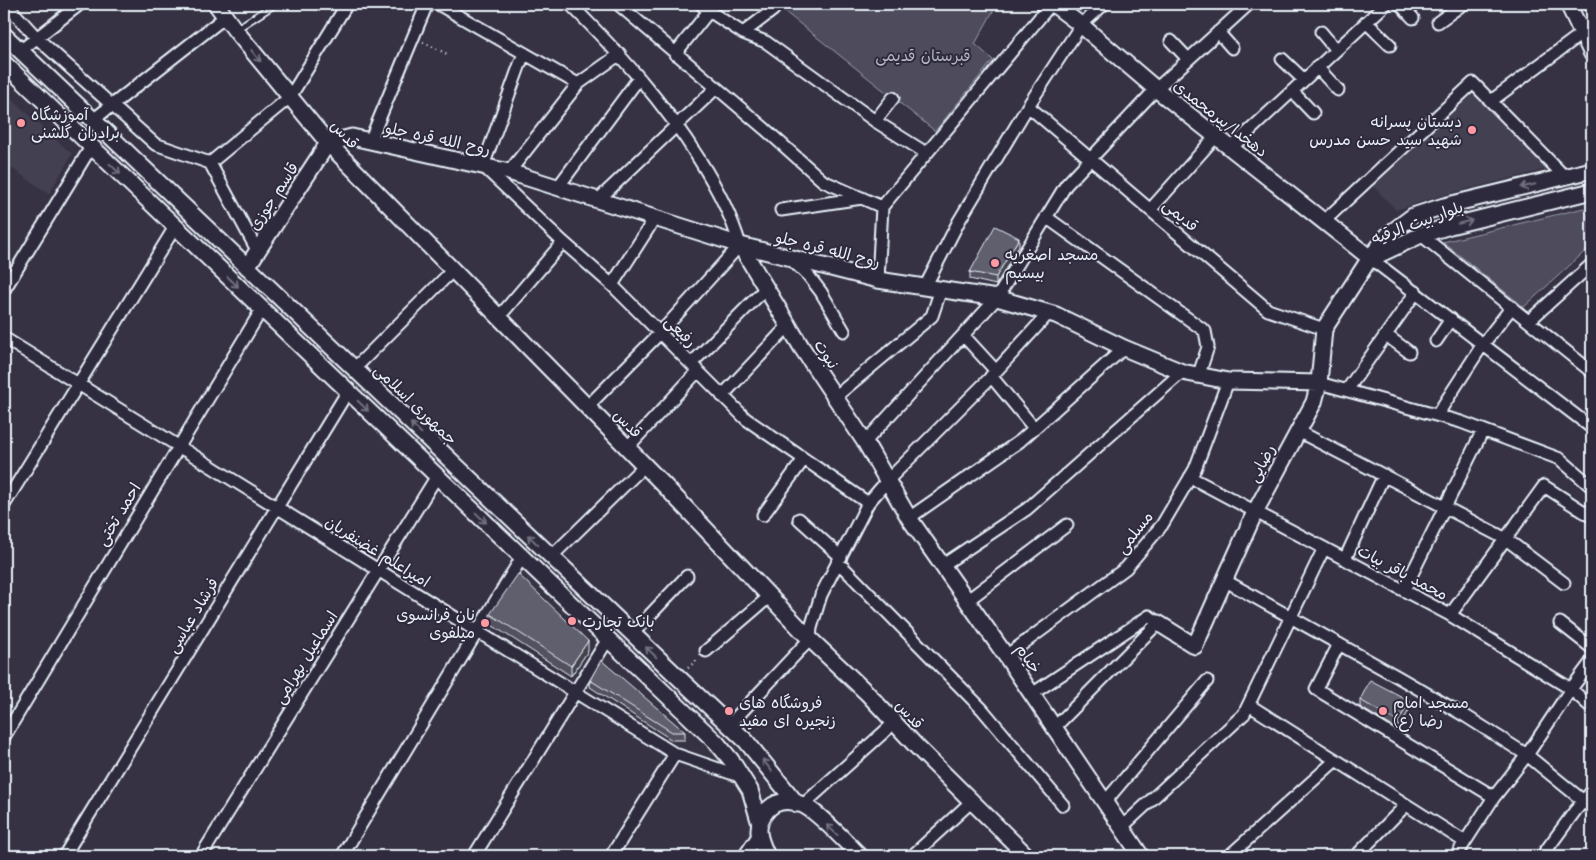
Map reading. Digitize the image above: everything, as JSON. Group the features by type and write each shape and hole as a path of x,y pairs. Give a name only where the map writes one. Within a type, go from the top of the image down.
{"street":[{"path":"6,4 37,38 155,144 210,163 258,252"},
{"path":"20,51 80,4"},
{"name":"قدس","path":"216,4 235,30 328,143 645,465 810,639 867,692 894,723 971,802 1027,856"},
{"path":"210,163 290,97 347,4"},
{"path":"370,141 427,4"},
{"path":"438,4 578,84"},
{"path":"570,4 620,54 678,125 713,181 734,224 740,245 660,333 587,407"},
{"path":"618,4 765,129 823,182 882,207"},
{"path":"878,280 882,207 1052,4"},
{"name":"دهخدا/پیرمحمدی","path":"1052,4 1081,25 1156,89 1370,258"},
{"path":"925,287 959,221 1028,106 1081,25 1104,4"},
{"path":"865,442 997,298 1066,185 1156,89 1249,4"},
{"path":"1231,148 1386,4"},
{"path":"1400,4 1413,18"},
{"path":"1438,22 1463,4"},
{"path":"1568,4 1588,30 1592,54"},
{"path":"675,54 705,7 743,32 766,42 875,121 926,153"},
{"path":"743,32 773,10"},
{"path":"93,120 225,17"},
{"path":"1366,22 1390,45"},
{"path":"1491,101 1588,30"},
{"path":"1218,32 1232,48"},
{"path":"1321,32 1336,50"},
{"name":"جمهوری اسلامی","path":"4,36 678,678 730,724 800,804 860,856"},
{"path":"1171,41 1188,59"},
{"path":"483,166 524,53"},
{"path":"509,172 578,84 620,54"},
{"path":"1282,59 1304,80"},
{"path":"4,66 717,743 750,790 758,830 767,856"},
{"path":"1318,67 1338,90"},
{"path":"558,187 639,78"},
{"path":"1324,221 1473,83 1565,177"},
{"path":"598,200 716,88"},
{"path":"1292,91 1313,113"},
{"path":"875,121 893,98"},
{"name":"قدیمی","path":"1028,106 1268,310 1324,328"},
{"path":"1150,210 1216,136"},
{"name":"روح الله قره جلو","path":"328,143 352,137 509,172 740,245 878,280 997,298 1056,314 1124,348 1182,372 1228,381 1319,383"},
{"name":"قاسم جوزی","path":"247,267 328,143"},
{"path":"4,290 91,147"},
{"name":"رفیعی","path":"483,166 563,242 612,285 746,419 868,503"},
{"name":"بلوار بیت الرقیه","path":"1370,258 1388,234 1413,216 1444,206 1592,170"},
{"name":"بلوار بیت الرقیه","path":"1370,258 1422,235 1450,226 1592,191"},
{"path":"781,210 862,198"},
{"path":"1046,217 1205,331 1208,347 1199,374"},
{"path":"612,285 655,218"},
{"path":"4,505 175,227"},
{"path":"1422,235 1592,372"},
{"path":"499,317 563,242"},
{"name":"نبوت","path":"740,245 865,442 887,480"},
{"path":"787,257 808,275 821,292 844,331"},
{"path":"1370,258 1592,428"},
{"name":"رضایی","path":"1158,623 1194,646 1255,512 1314,402 1319,383 1324,328 1370,258"},
{"path":"1529,321 1592,264"},
{"path":"354,369 453,270"},
{"path":"627,448 694,368 766,288"},
{"path":"835,397 932,316 941,290"},
{"path":"1347,390 1416,292"},
{"path":"1437,415 1483,344 1512,307"},
{"name":"احمد تختی","path":"4,737 178,446 262,310"},
{"path":"730,724 810,639 811,628 821,595 868,503 887,480 994,374 1049,313"},
{"path":"1436,341 1451,319"},
{"path":"722,396 789,325"},
{"path":"963,335 1034,428"},
{"path":"1386,335 1409,352"},
{"name":"امیراعلم غضنفریان","path":"4,338 675,754 742,777"},
{"path":"909,518 1020,441 1124,348"},
{"path":"943,564 1026,510 1182,372"},
{"name":"مسلمی","path":"1006,656 1126,568 1162,525 1196,469 1228,381"},
{"path":"1319,383 1437,415 1560,459 1592,487"},
{"name":"فرشاد عباسی","path":"64,856 348,391"},
{"path":"1404,590 1483,430"},
{"path":"1298,431 1506,539 1564,583"},
{"path":"763,514 804,459"},
{"path":"551,557 645,465"},
{"path":"1345,559 1384,475"},
{"name":"اسماعیل بهرامی","path":"201,856 437,476"},
{"name":"محمد باقر بیات","path":"1190,477 1450,615 1571,689 1592,708"},
{"name":"خیام","path":"887,480 909,518 968,600 1142,856"},
{"path":"1450,615 1544,486 1592,517"},
{"path":"799,520 840,559 982,709 1063,805"},
{"path":"968,600 1067,525"},
{"path":"1122,827 1244,714 1324,548"},
{"path":"342,856 522,557"},
{"path":"632,634 687,576"},
{"path":"1224,580 1424,692 1527,755 1588,805"},
{"path":"706,651 770,596"},
{"path":"1032,694 1150,616 1158,623 1055,727"},
{"path":"1560,623 1592,648"},
{"path":"474,856 608,639"},
{"path":"1339,644 1316,689 1494,797"},
{"path":"1456,856 1494,797 1527,755 1592,661"},
{"path":"1105,802 1207,681"},
{"path":"1249,705 1465,842"},
{"path":"754,856 762,817 770,806 778,802 788,801 800,804 894,723"},
{"path":"611,856 675,754"},
{"path":"1229,856 1336,760"},
{"path":"1542,856 1575,811 1588,805 1592,791"},
{"path":"912,856 971,802"},
{"path":"1356,856 1406,805"},
{"path":"744,856 758,830"}],"lane":[{"path":"235,30 275,4"}],"path":[{"path":"413,37 447,54"},
{"path":"678,678 706,651"}],"shaded area":[{"name":"دبستان پسرانه شهید سید حسن مدرس","path":"1476,91 1547,169 1443,195 1396,210 1373,186"},
{"name":"آموزشگاه برادران گلشنی","path":"4,92 72,154 49,194 4,163"}],"green space":[{"name":"قبرستان قدیمى","path":"775,4 997,4 975,44 993,60 935,131"},
{"path":"1584,208 1592,226 1592,245 1524,307 1443,242"}],"building":[{"name":"مسجد اصغریه بیسیم","path":"995,226 1019,238 996,277 970,272"},
{"path":"518,574 588,641 571,666 490,614"},
{"path":"601,660 685,732 672,732 590,680"},
{"path":"1370,680 1410,701 1398,722 1360,700"}],"place":[{"name":"آموزشگاه برادران گلشنی","path":"21,123"},
{"name":"دبستان پسرانه شهید سید حسن مدرس","path":"1472,130"},
{"name":"مسجد اصغریه بیسیم","path":"995,263"},
{"name":"بانک تجارت","path":"572,621"},
{"name":"نان فرانسوی میلفوی","path":"485,623"},
{"name":"فروشگاه های زنجیره ای مفید","path":"729,711"},
{"name":"مسجد امام رضا (ع)","path":"1383,711"}]}
